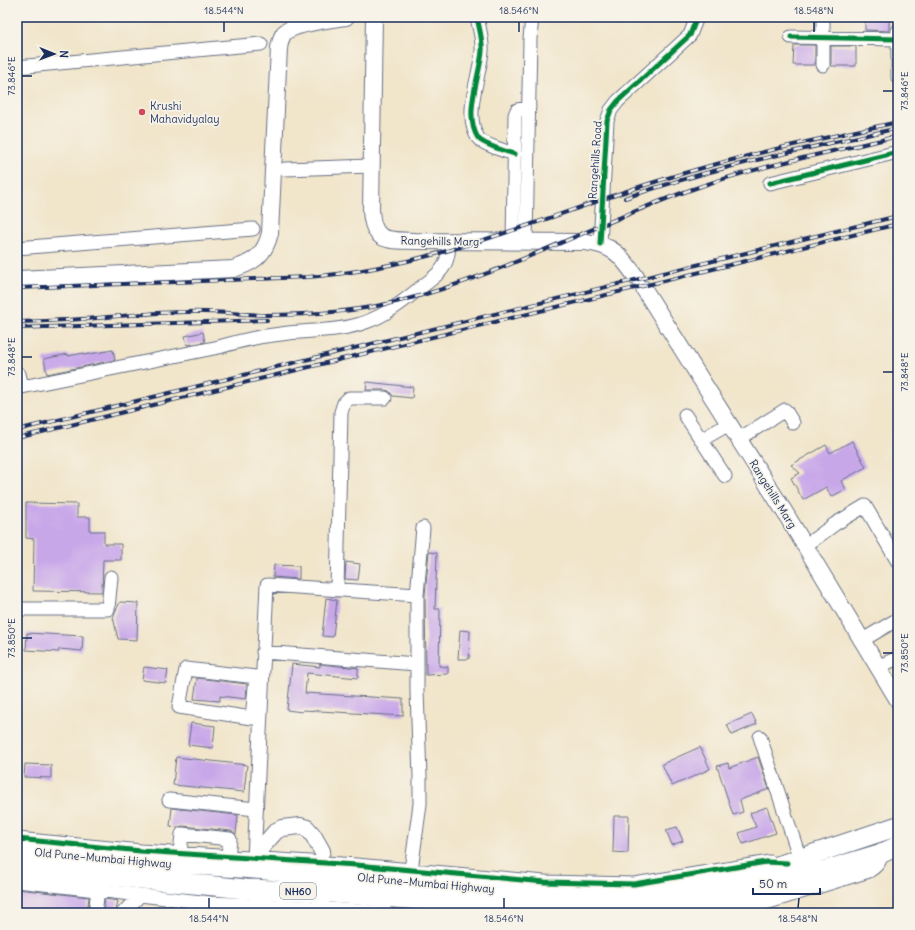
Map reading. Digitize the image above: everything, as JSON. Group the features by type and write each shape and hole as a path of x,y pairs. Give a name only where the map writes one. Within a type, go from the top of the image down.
{"highway":[{"name":"Old Pune–Mumbai Highway","path":"17,851 57,855 254,864 580,896 662,892 726,883 898,826"},
{"name":"Old Pune–Mumbai Highway","path":"17,867 254,890 321,905 580,913 671,910 730,899 890,850"}],"main road":[{"path":"17,279 233,269 244,266 254,260 262,253 267,244 270,233 279,48 281,39 291,28 346,17"},
{"name":"Rangehills Marg","path":"374,17 371,166 371,220 374,231 381,237 390,240 449,242 585,242 600,244 613,250 625,262 640,283 739,439 898,700"},
{"path":"254,864 266,840 276,831 290,826 300,826 306,828 313,835 322,851"},
{"path":"254,890 270,909"}],"street":[{"path":"477,17 482,50 475,83 471,123 479,140 498,149 515,154"},
{"path":"520,242 529,107 532,17"},
{"name":"Rangehills Road","path":"600,244 607,121 611,110 690,34 697,17"},
{"path":"823,17 824,65"},
{"path":"898,31 898,78"},
{"path":"791,37 898,39"},
{"path":"17,67 261,44"},
{"path":"520,242 515,154 516,112 520,109 529,107"},
{"path":"770,183 898,152"},
{"path":"285,169 371,166"},
{"path":"17,248 253,229"},
{"path":"17,375 19,374 20,388 219,347 236,342 281,334 349,327 367,321 386,312 437,275 446,263 449,254 449,242"},
{"path":"336,590 341,412 344,403 349,398 384,398"},
{"path":"739,439 785,410 793,423"},
{"path":"685,415 725,476"},
{"path":"701,440 729,424"},
{"path":"805,546 865,506 898,562"},
{"path":"411,870 420,804 416,664 417,595 423,528"},
{"path":"17,609 108,609 111,577"},
{"path":"259,677 186,669 179,707 252,718 259,677 263,652 267,585 417,595"},
{"path":"862,641 898,619"},
{"path":"263,652 416,664"},
{"path":"877,667 898,658"},
{"path":"254,864 259,677"},
{"path":"17,839 228,857 254,864 411,870 545,882 634,884 766,862 794,861 760,737"},
{"path":"169,800 256,809"},
{"path":"180,854 182,834 230,839 228,857"},
{"path":"733,913 869,871 876,866 890,850"},
{"path":"17,881 140,895 209,908 270,909 321,905 387,913"},
{"path":"95,913 98,890"},
{"path":"123,913 140,895"}],"building":[{"path":"865,17 889,17 889,31 865,30"},
{"path":"794,45 815,45 815,65 793,65"},
{"path":"831,46 856,46 856,66 831,66"},
{"path":"203,332 205,342 187,345 185,336"},
{"path":"113,350 115,360 47,374 44,359 68,354 68,356 84,353 84,355"},
{"path":"367,382 413,387 412,398 393,396 389,391 385,390 366,390"},
{"path":"852,441 866,467 841,481 846,489 831,497 826,487 803,500 791,478 800,473 791,465 826,445 830,453"},
{"path":"26,503 77,504 77,517 90,517 90,531 104,531 104,544 121,544 121,560 103,560 102,592 33,591 34,539 26,538"},
{"path":"429,552 437,553 435,609 440,609 439,666 448,667 448,674 426,675 425,595"},
{"path":"346,562 360,564 358,580 345,579"},
{"path":"274,565 299,566 299,579 273,577"},
{"path":"326,598 337,600 333,637 322,636"},
{"path":"120,602 138,603 137,640 118,639 113,617"},
{"path":"460,630 470,631 469,659 458,659"},
{"path":"27,633 83,636 82,651 59,649 59,652 26,650"},
{"path":"292,664 320,667 320,664 358,668 358,678 307,673 305,693 403,699 403,716 303,710 302,712 287,710"},
{"path":"144,667 168,670 166,683 142,680"},
{"path":"197,678 247,684 246,699 220,696 220,701 194,699"},
{"path":"752,714 757,724 732,735 727,725"},
{"path":"191,723 215,726 213,748 188,745"},
{"path":"700,747 710,769 672,786 662,764"},
{"path":"176,757 247,765 244,792 173,785"},
{"path":"758,757 769,789 740,800 743,812 733,815 717,766 728,763 729,768"},
{"path":"25,764 51,765 51,778 24,777"},
{"path":"767,807 776,833 743,844 739,833 756,827 750,813"},
{"path":"172,808 238,815 236,834 231,831 170,826"},
{"path":"614,816 629,816 628,853 613,852"},
{"path":"677,827 683,841 672,845 666,830"},
{"path":"17,889 89,897 87,913 17,913"},
{"path":"105,899 118,901 115,913 103,913"}],"railway":[{"path":"17,288 308,277 392,265 473,243 633,189 699,169 798,144 898,122"},
{"path":"625,198 726,168 898,128"},
{"path":"17,322 74,320 176,312 264,315 298,314 332,312 383,305 474,278 654,204 715,181 793,160 898,136"},
{"path":"17,430 898,216"},
{"path":"17,438 898,224"},
{"path":"17,328 267,320"}],"cycle path":[{"path":"477,17 482,47 481,61 472,107 474,129 478,138 484,143 515,154"},
{"path":"600,244 607,121 611,110 618,101 690,35 697,17"},
{"path":"791,37 898,39"},
{"path":"770,183 898,152"},
{"path":"17,839 141,851 356,865 545,882 634,884 766,862 787,863"}],"place":[{"name":"Krushi Mahavidyalay","path":"142,112"}]}
